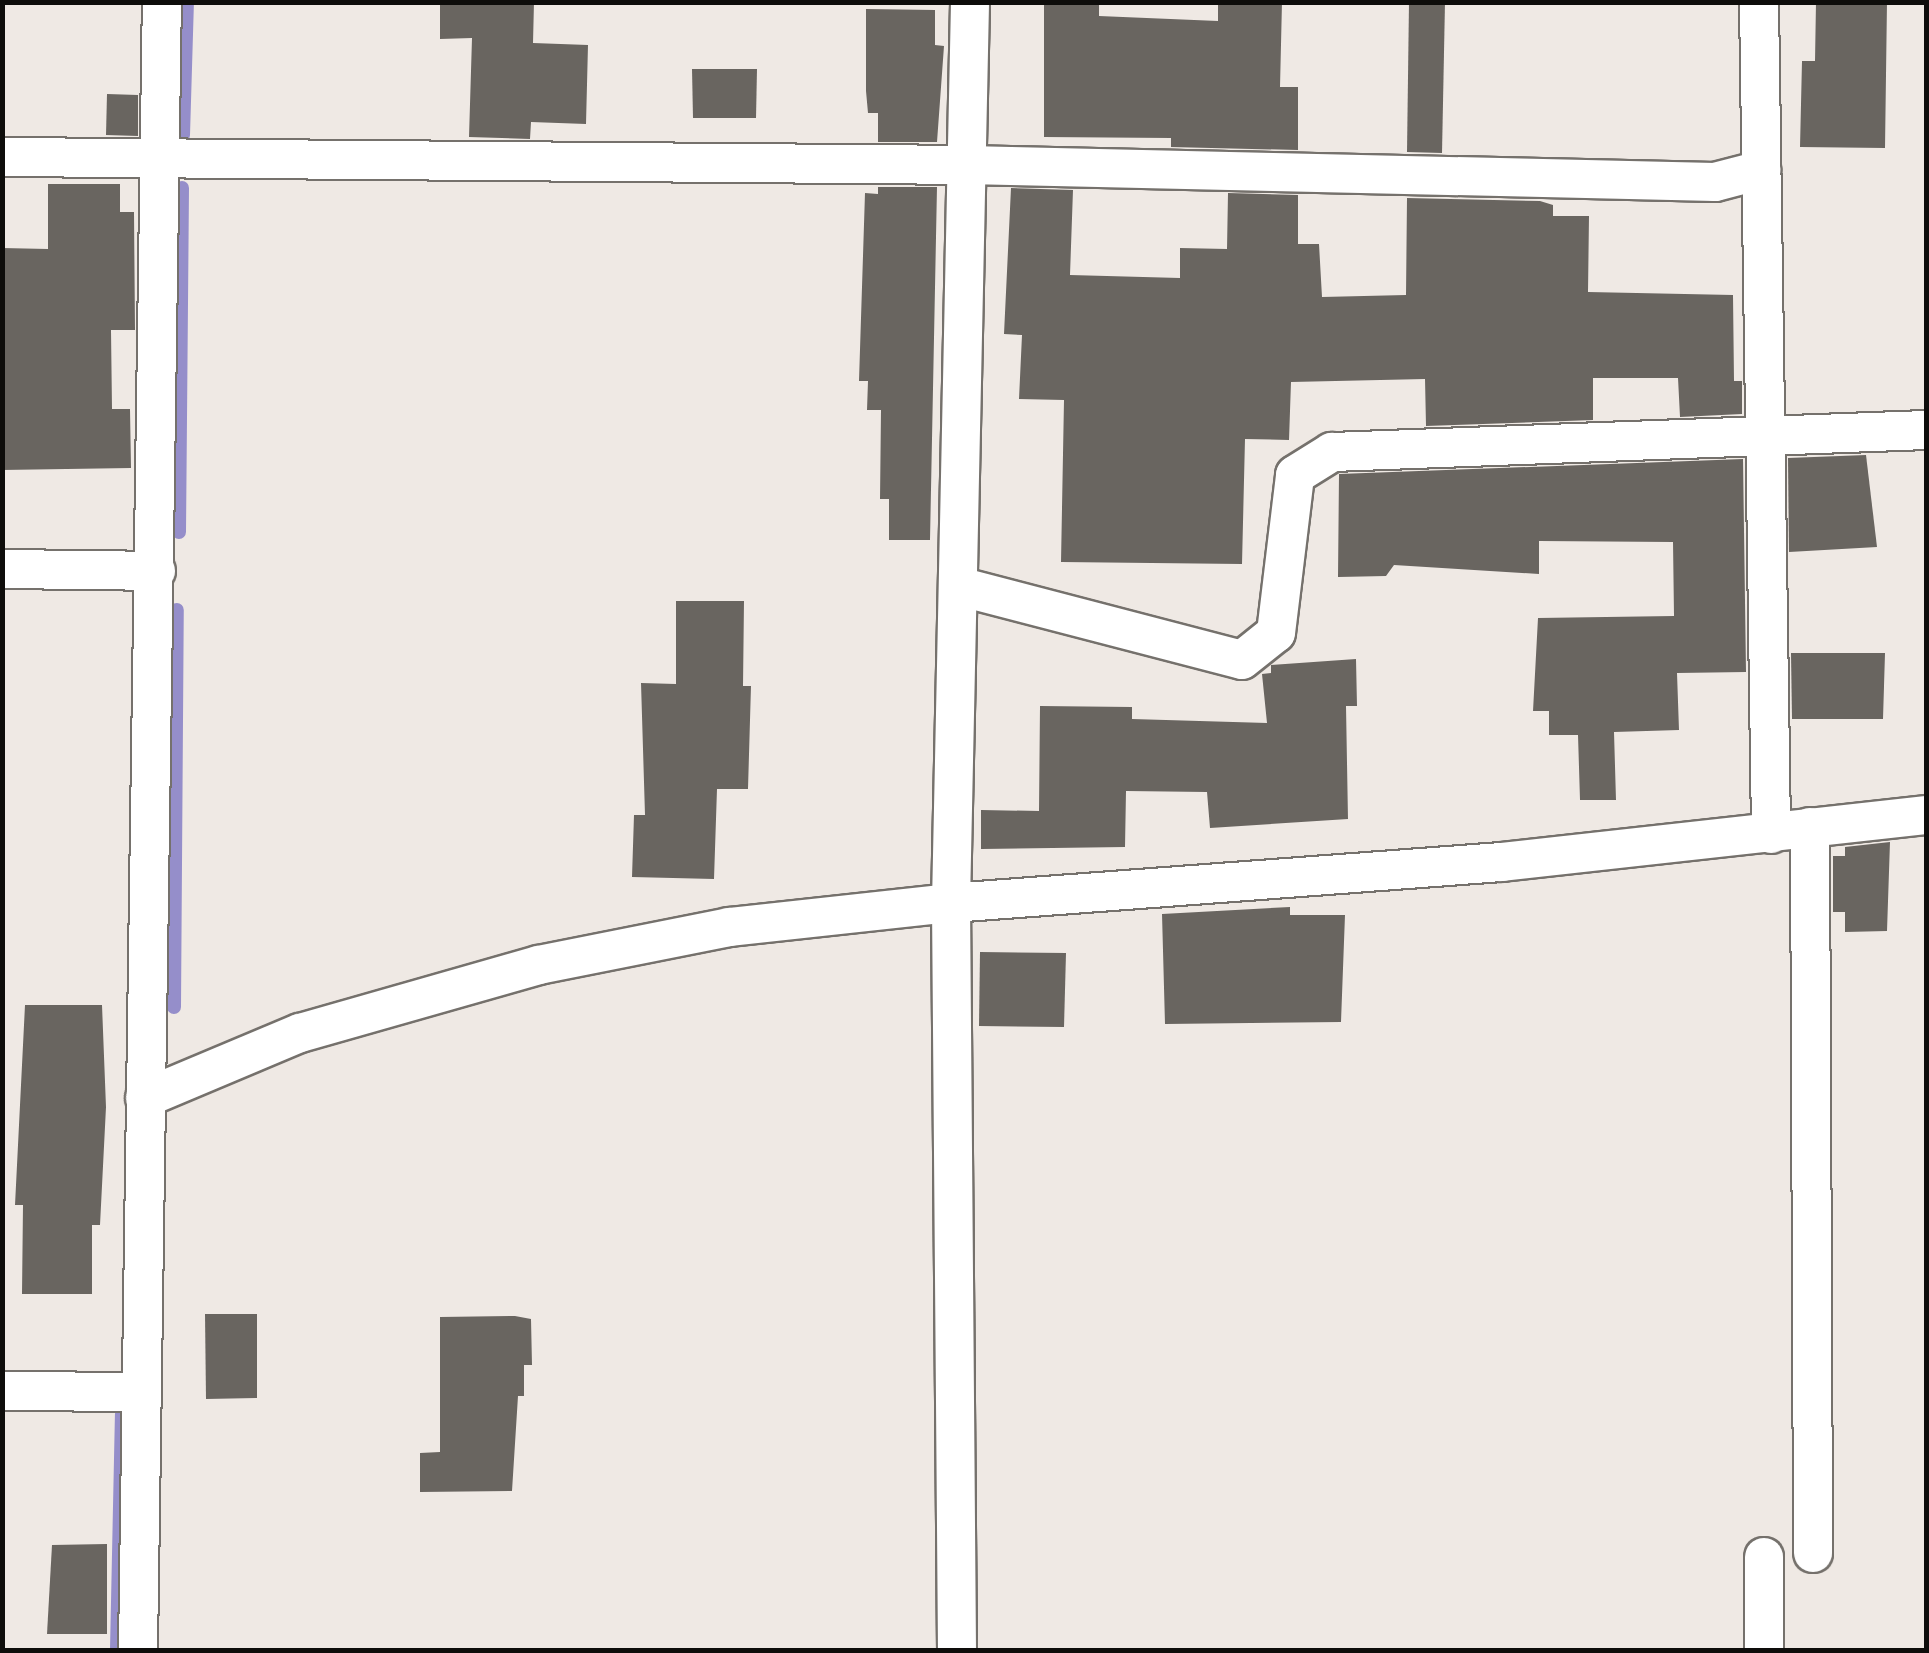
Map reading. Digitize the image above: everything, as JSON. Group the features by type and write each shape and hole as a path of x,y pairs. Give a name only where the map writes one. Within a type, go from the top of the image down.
{"street":[{"path":"138,1650 162,2"},
{"path":"957,1650 951,903 970,2"},
{"path":"1759,2 1772,834"},
{"path":"2,157 968,165 1715,182 1762,170"},
{"path":"958,586 1242,660 1276,632 1295,476 1332,452 1926,430"},
{"path":"2,569 156,571"},
{"path":"146,1098 300,1033 539,965 729,927 951,903 1772,834 1926,816"},
{"path":"1810,827 1814,1553"},
{"path":"2,1391 141,1392"},
{"path":"1764,1557 1764,1650"}],"building":[{"path":"440,2 534,2 533,43 588,45 586,124 531,122 530,139 469,137 472,38 440,39"},
{"path":"1044,2 1099,2 1099,16 1218,21 1218,2 1282,2 1280,87 1298,87 1298,150 1171,147 1171,138 1044,137"},
{"path":"1409,2 1445,2 1442,153 1407,152"},
{"path":"1816,2 1887,2 1885,148 1800,147 1802,61 1815,61"},
{"path":"866,9 935,10 935,45 944,46 937,142 878,142 878,113 868,113 866,91"},
{"path":"692,69 757,69 756,118 693,118"},
{"path":"107,94 138,95 138,136 106,135"},
{"path":"48,184 120,184 120,212 134,212 135,330 111,330 112,409 130,409 131,468 2,470 2,248 48,249"},
{"path":"878,187 937,187 930,540 889,540 889,499 880,499 881,410 867,410 868,381 859,381 865,193 878,194"},
{"path":"1011,188 1073,190 1070,275 1180,278 1180,248 1227,249 1228,193 1298,195 1298,244 1319,244 1322,297 1406,295 1407,198 1540,201 1553,205 1553,216 1589,216 1588,292 1733,295 1734,381 1742,381 1742,414 1680,417 1678,378 1593,378 1593,420 1426,426 1425,379 1291,382 1289,440 1245,439 1242,564 1061,562 1064,400 1019,399 1022,335 1004,334"},
{"path":"1866,455 1877,547 1789,552 1788,458"},
{"path":"1743,459 1746,672 1677,673 1679,730 1614,732 1616,800 1580,800 1578,735 1549,735 1549,711 1533,711 1538,618 1674,616 1673,542 1539,541 1539,574 1394,565 1386,576 1338,577 1339,474"},
{"path":"676,601 744,601 743,686 751,686 748,789 717,789 714,879 632,877 634,815 645,815 641,683 676,684"},
{"path":"1791,653 1885,653 1883,719 1792,719"},
{"path":"1356,659 1357,706 1346,706 1348,819 1210,828 1207,792 1126,791 1125,847 981,849 981,810 1039,811 1040,706 1132,707 1132,719 1267,723 1262,674 1271,673 1271,665"},
{"path":"1890,842 1887,931 1845,932 1845,912 1833,912 1833,856 1845,856 1845,847"},
{"path":"1290,907 1290,915 1345,915 1341,1022 1165,1024 1162,914"},
{"path":"980,952 1066,953 1064,1027 979,1026"},
{"path":"25,1005 102,1005 106,1107 100,1225 92,1225 92,1294 22,1294 23,1205 15,1205"},
{"path":"205,1314 257,1314 257,1398 206,1399"},
{"path":"440,1317 531,1319 532,1365 524,1365 524,1396 518,1396 512,1491 420,1492 420,1453 440,1452"},
{"path":"107,1544 107,1634 47,1634 52,1545"}],"waterway":[{"path":"183,135 187,2"},
{"path":"179,532 182,188"},
{"path":"174,1007 177,610"},
{"path":"117,1650 122,1414"}]}
